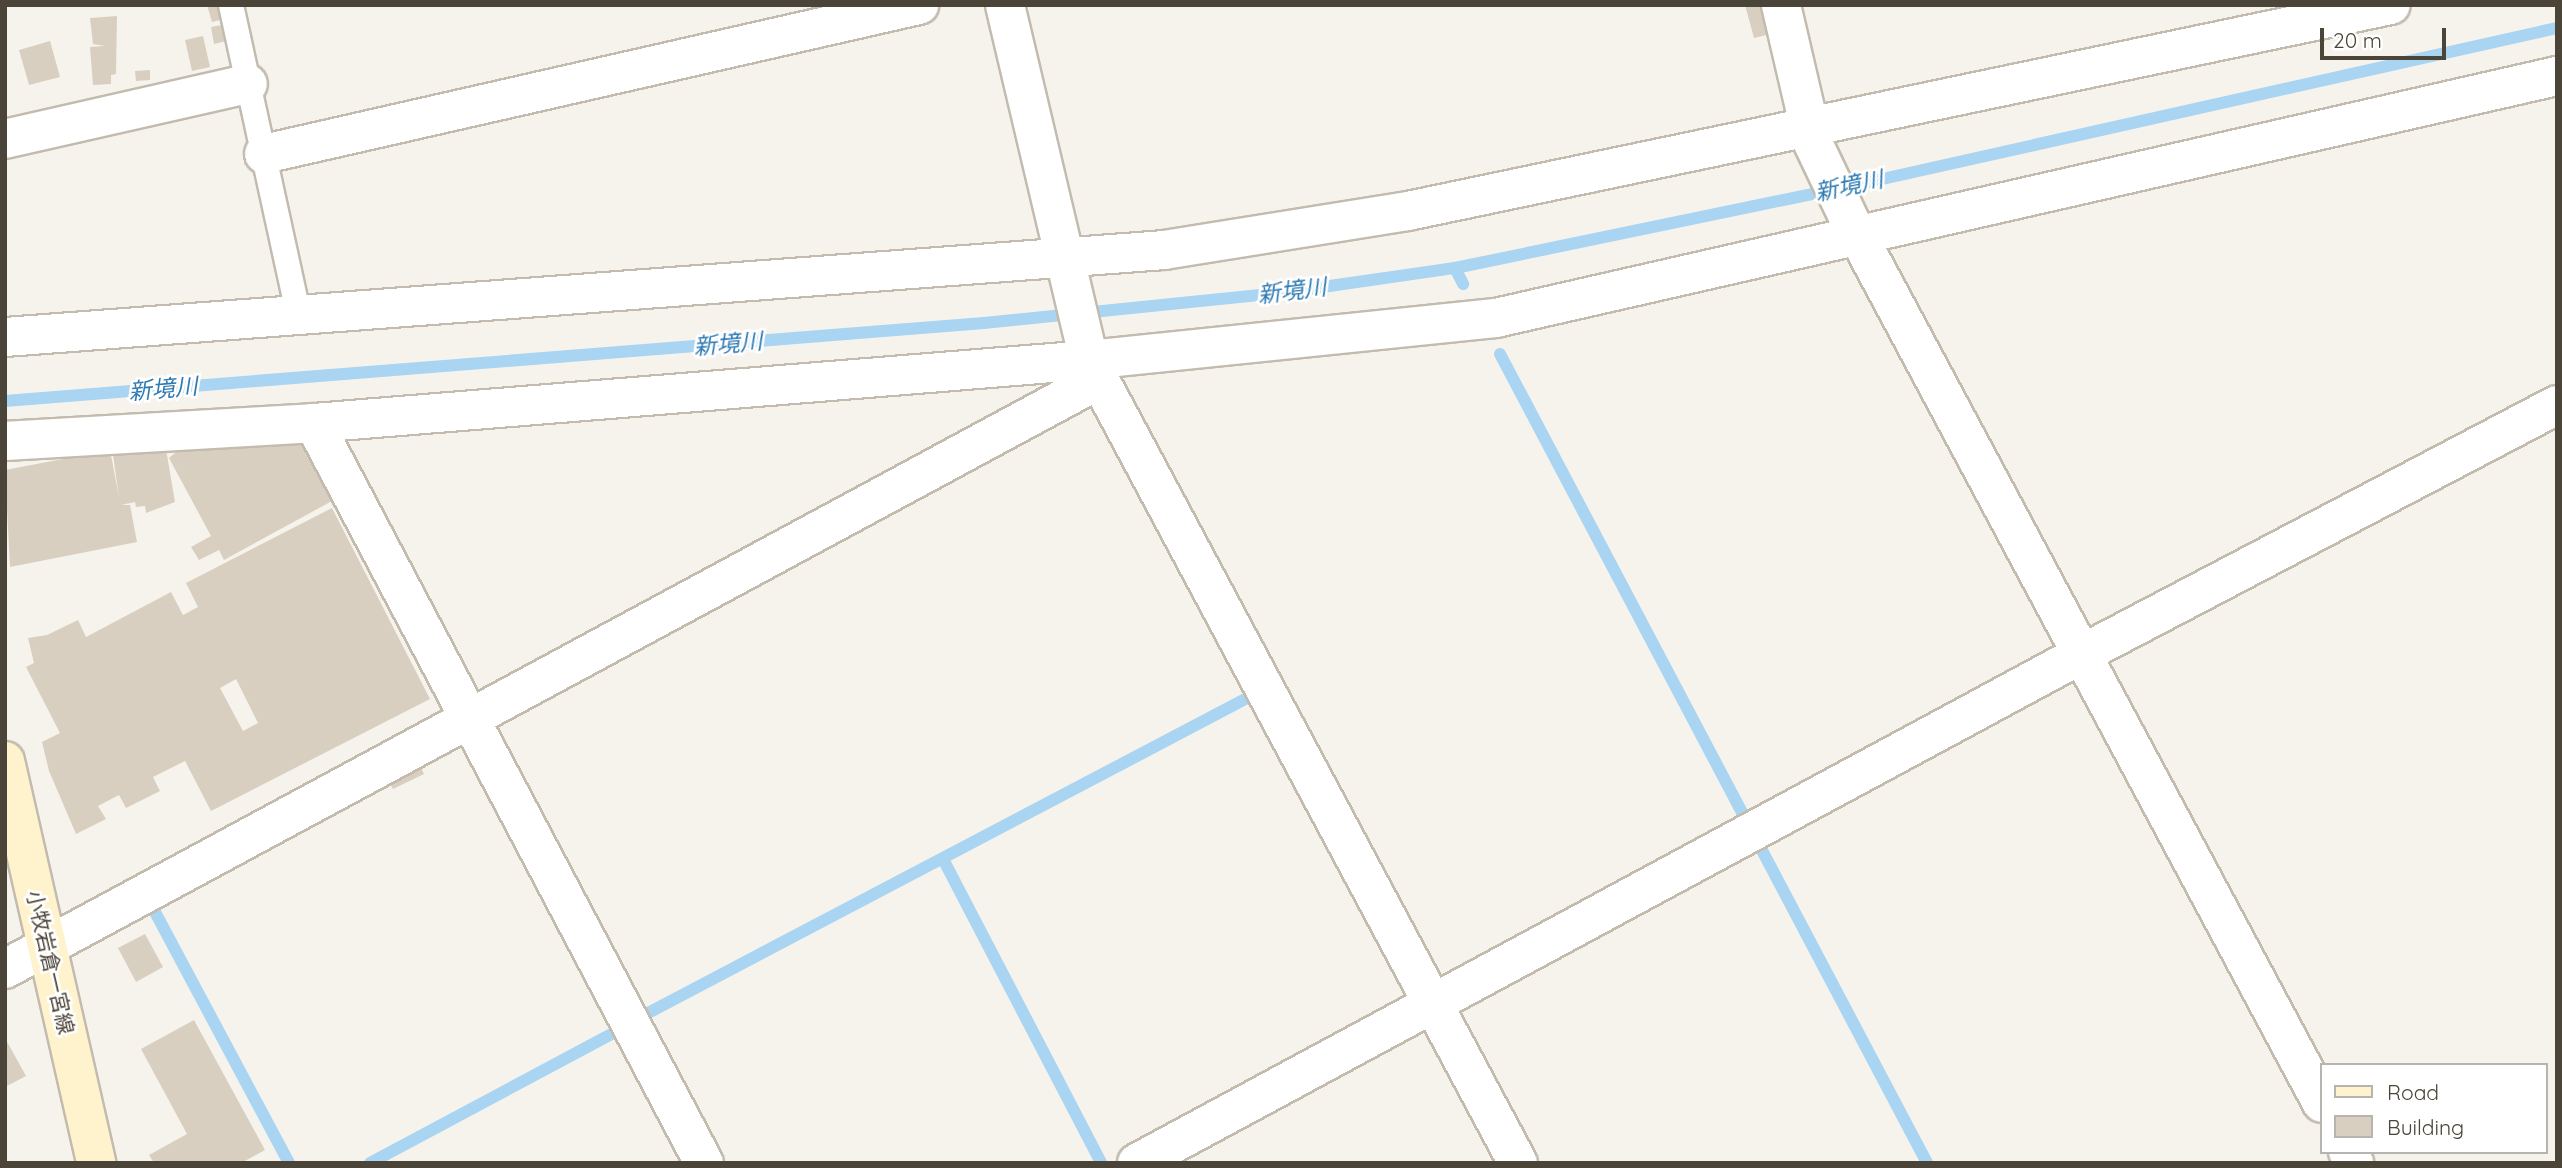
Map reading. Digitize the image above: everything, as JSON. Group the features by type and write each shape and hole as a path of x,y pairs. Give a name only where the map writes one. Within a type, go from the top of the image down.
{"main road":[{"name":"小牧岩倉一宮線","path":"5,761 96,1163"}],"street":[{"path":"264,155 919,5"},
{"path":"1005,5 1064,262 1090,361 1518,1163"},
{"path":"1781,5 1812,136 1854,228 2320,1100"},
{"path":"5,337 1064,262 1164,250 1408,211 1812,136 2391,5"},
{"path":"5,441 314,423 1090,361 1496,317 1854,228 2557,76"},
{"path":"5,139 248,84"},
{"path":"5,968 469,718 1090,361"},
{"path":"1137,1163 2082,654 2557,405"},
{"path":"314,423 704,1163"}],"lane":[{"path":"232,5 299,317"}],"building":[{"path":"207,5 220,5 224,19 212,22"},
{"path":"1745,5 1768,5 1775,33 1754,38"},
{"path":"117,16 116,74 111,75 111,84 93,85 90,47 105,46 93,44 90,18"},
{"path":"227,24 231,40 214,44 211,27"},
{"path":"203,36 210,67 192,71 185,40"},
{"path":"50,41 60,77 29,85 19,50"},
{"path":"150,70 150,80 136,81 135,71"},
{"path":"301,445 332,501 224,560 219,550 199,560 191,547 211,536 169,458 181,448"},
{"path":"156,448 166,449 175,502 146,513 145,506 136,507 135,502 121,505 130,505 137,542 10,567 5,470 110,450 119,497 113,455"},
{"path":"332,508 430,699 211,811 185,761 153,777 160,791 126,808 119,795 98,806 106,819 76,834 49,771 42,742 60,733 26,667 34,663 28,638 47,635 78,620 86,637 171,592 183,615 198,607 186,583","holes":["236,679 258,723 243,731 220,688"]},
{"path":"418,761 424,774 393,789 386,777"},
{"path":"145,934 163,967 136,982 118,948"},
{"path":"194,1020 265,1150 241,1163 154,1163 149,1155 187,1134 141,1049"},
{"path":"5,1038 26,1076 5,1087"}],"waterway":[{"name":"新境川","path":"5,401 984,323 1281,293 1455,268 1860,184 2557,28"},
{"path":"1455,268 1463,284"},
{"path":"1500,354 1927,1163"},
{"path":"648,1013 1249,697"},
{"path":"943,859 1101,1163"},
{"path":"147,897 289,1163"},
{"path":"370,1163 615,1032"}]}
